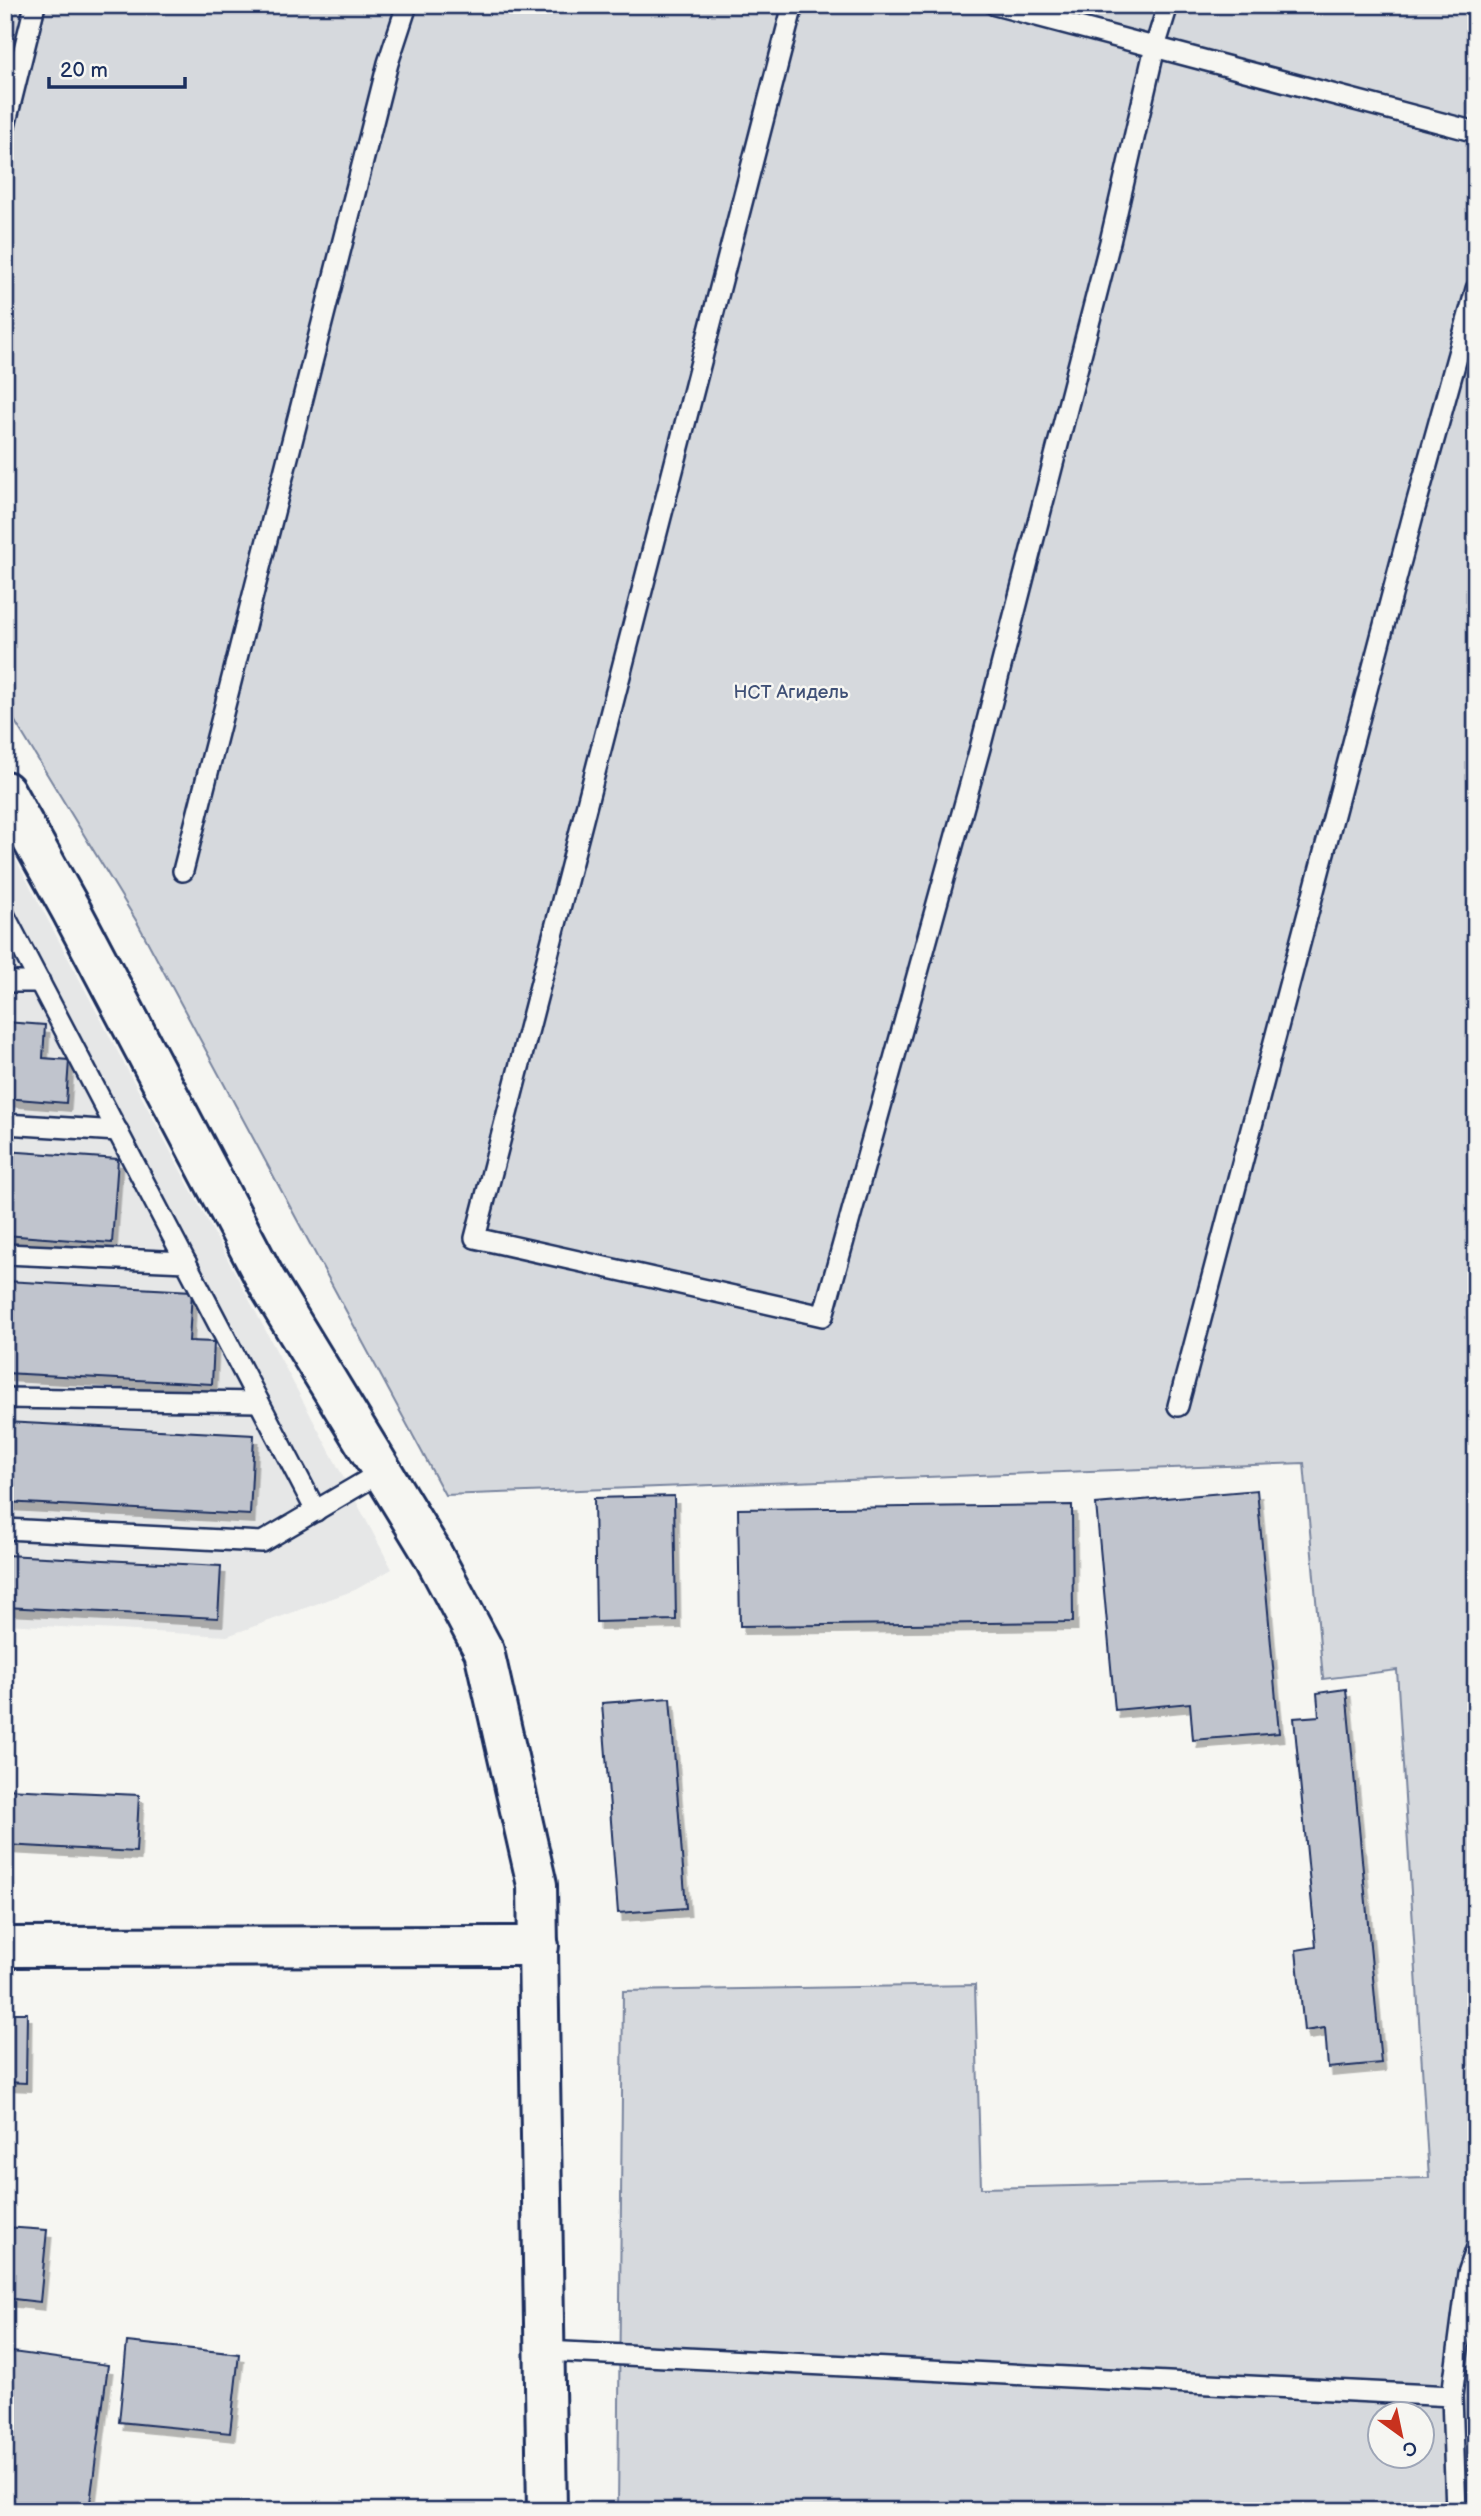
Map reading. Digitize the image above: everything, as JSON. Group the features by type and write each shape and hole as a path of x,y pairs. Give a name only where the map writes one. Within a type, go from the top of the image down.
{"street":[{"path":"8,803 71,910 267,1282 432,1552 484,1651 537,1885 547,2511"},
{"path":"5,1947 539,1946"}],"lane":[{"path":"5,126 35,5"},
{"path":"183,870 388,63 408,5"},
{"path":"793,5 475,1238 823,1316 987,721 1110,242 1155,47 1168,5"},
{"path":"995,5 1476,132"},
{"path":"1178,1406 1412,519 1476,289"},
{"path":"5,916 316,1511"},
{"path":"5,982 40,982"},
{"path":"5,1124 117,1131"},
{"path":"5,1254 186,1262"},
{"path":"5,1398 259,1402"},
{"path":"5,1529 262,1542 383,1471"},
{"path":"1456,2511 1452,2396 1468,2273 1476,2250"},
{"path":"545,2351 1452,2396"}],"shaded area":[{"path":"5,839 392,1569 355,1590 227,1636 5,1624"}],"green space":[{"name":"НСТ Агидель","path":"5,5 1476,5 1476,2511 618,2511 623,1991 975,1985 981,2188 1429,2178 1397,1670 1323,1679 1304,1463 445,1495 137,922 5,705"}],"building":[{"path":"5,1022 45,1025 43,1058 69,1060 66,1103 5,1098"},
{"path":"5,1151 118,1159 112,1243 5,1235"},
{"path":"5,1281 192,1291 189,1341 214,1342 212,1384 5,1373"},
{"path":"5,1422 254,1435 250,1515 5,1502"},
{"path":"1257,1490 1279,1733 1193,1740 1190,1703 1115,1710 1096,1504"},
{"path":"674,1496 676,1620 596,1622 594,1498"},
{"path":"1072,1505 1073,1622 740,1626 738,1509"},
{"path":"5,1555 221,1566 218,1618 5,1607"},
{"path":"1346,1689 1381,2063 1328,2068 1325,2028 1304,2031 1296,1950 1316,1947 1294,1718 1319,1716 1317,1693"},
{"path":"670,1698 686,1908 618,1913 602,1703"},
{"path":"5,1789 139,1795 136,1852 5,1845"},
{"path":"5,2013 27,2013 26,2083 5,2082"},
{"path":"5,2227 47,2230 40,2302 5,2298"},
{"path":"127,2342 239,2354 230,2433 119,2422"},
{"path":"5,2351 108,2365 89,2511 5,2511"}]}
